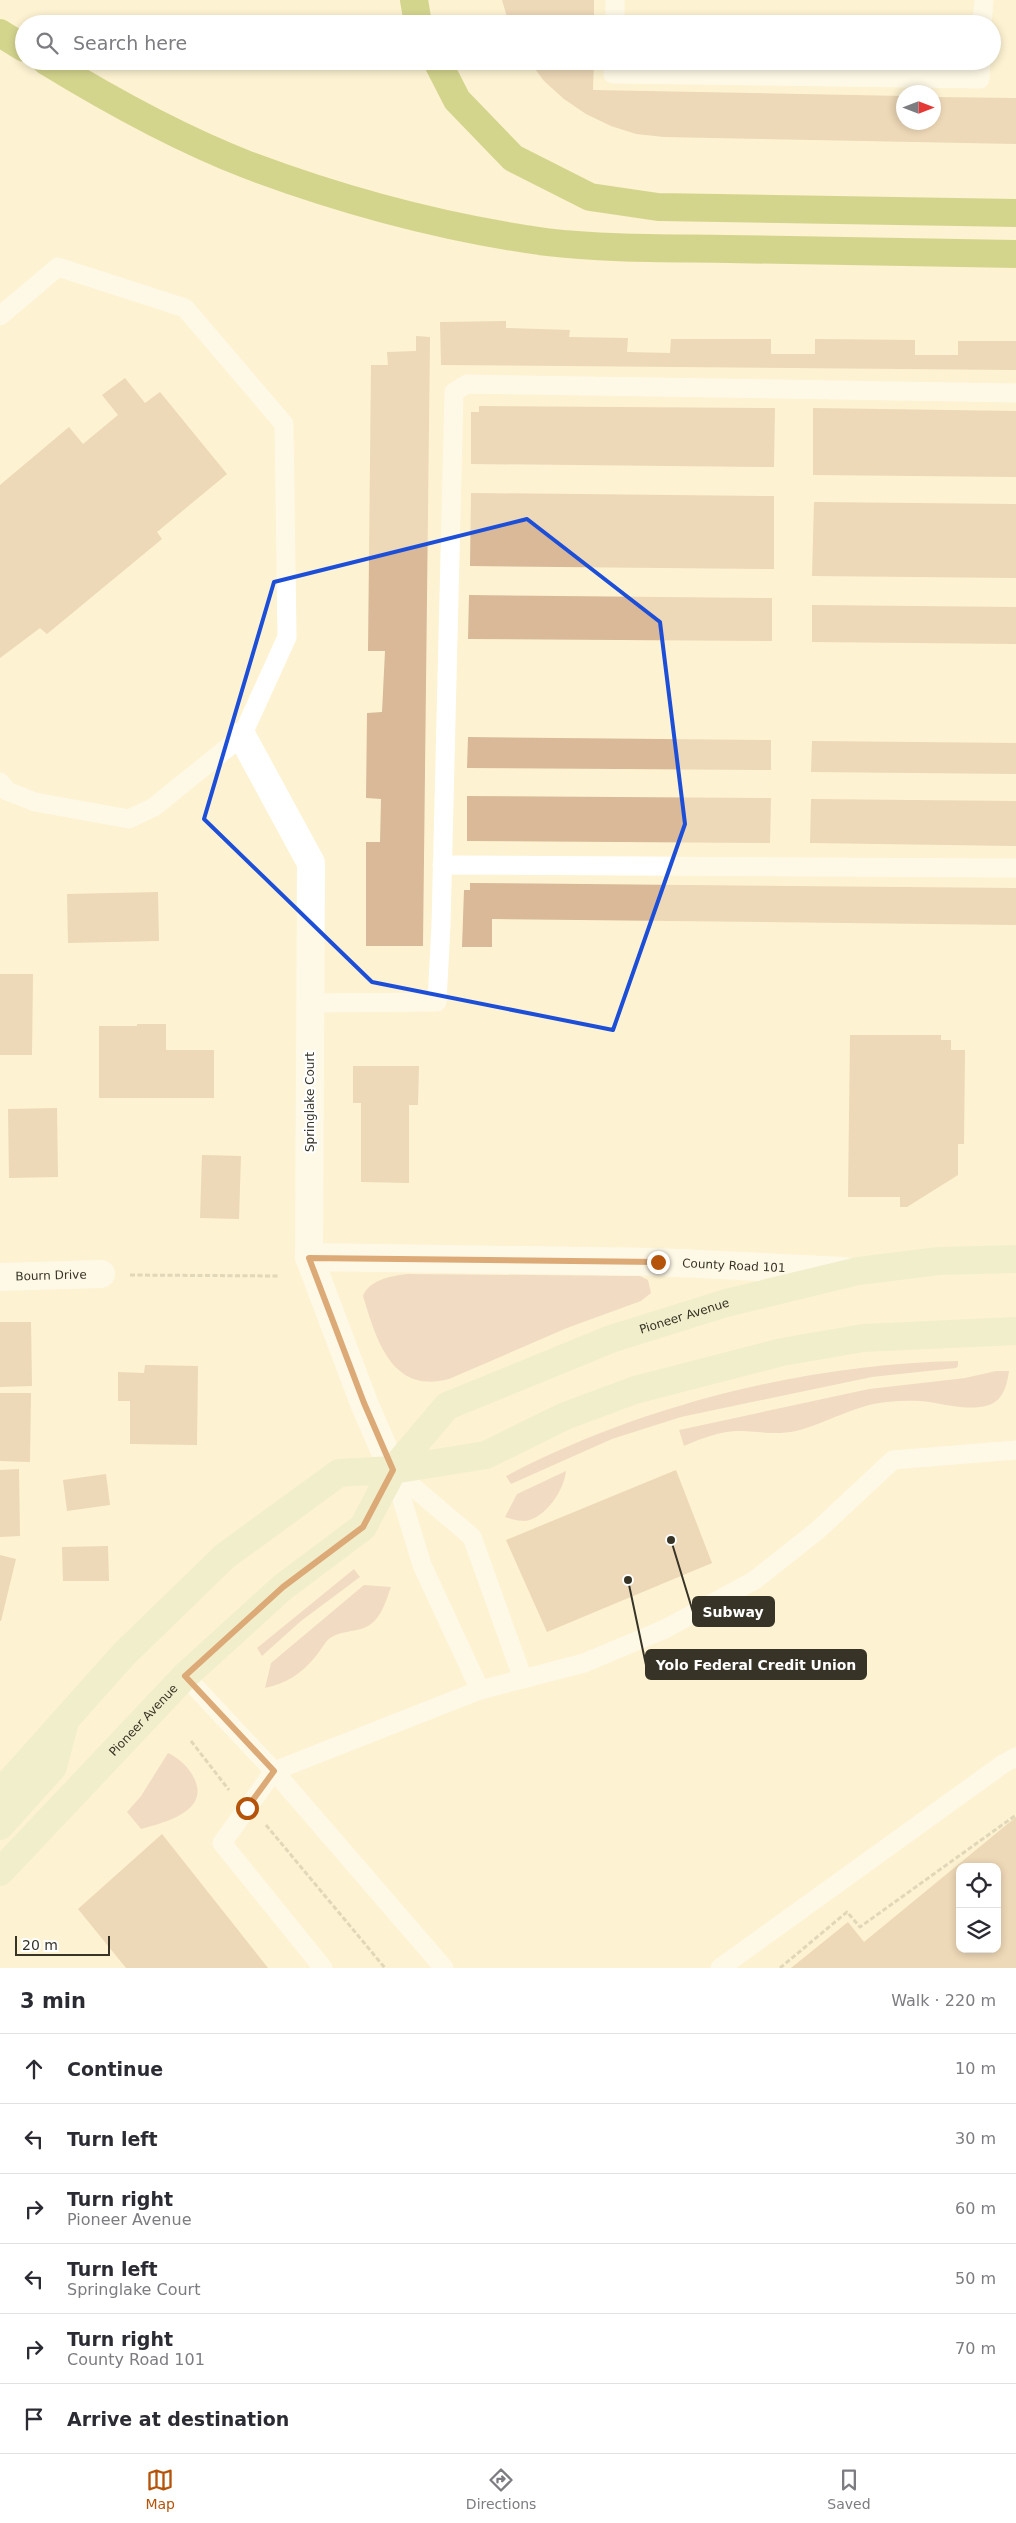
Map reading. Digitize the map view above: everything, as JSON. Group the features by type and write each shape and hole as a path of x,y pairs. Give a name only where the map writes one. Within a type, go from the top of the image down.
{"highway":[{"path":"414,0 416,15"},
{"path":"0,33 15,42"},
{"path":"61,70 170,129 247,165 370,205 466,228 548,242 654,248 1016,254"},
{"path":"442,70 457,100 513,158 590,197 658,207 1016,213"}],"main road":[{"name":"Pioneer Avenue","path":"0,1872 185,1676 283,1587 363,1527 393,1470 447,1406 611,1339 726,1303 858,1272 938,1261 1016,1259"},
{"path":"0,1793 124,1654 225,1556 339,1472 393,1470 486,1455 565,1416 635,1390 782,1352 863,1338 1016,1331"},
{"path":"0,1826 53,1766 65,1721"}],"street":[{"name":"Springlake Court","path":"242,736 311,863 309,1258 364,1403 393,1470"},
{"name":"County Road 101","path":"309,1258 658,1262 858,1272"},
{"name":"Bourn Drive","path":"0,1277 102,1274"}],"lane":[{"path":"614,15 615,0"},
{"path":"983,15 984,0"},
{"path":"613,70 613,74 980,79 980,70"},
{"path":"0,316 58,267 185,308 284,424 287,638 242,736 154,807 129,819 35,802 7,791 0,782"},
{"path":"310,1003 437,1002 454,392 466,384 1016,393"},
{"path":"442,865 1016,868"},
{"path":"323,1968 222,1843 274,1771 480,1690 584,1663 656,1633 755,1580 818,1530 894,1460 1016,1450"},
{"path":"393,1470 472,1537 523,1679"},
{"path":"393,1470 422,1565 480,1690"},
{"path":"185,1676 274,1771 444,1968"},
{"path":"720,1968 1003,1764 1016,1757"}],"path":[{"path":"102,1274 166,1277 278,1276"},
{"path":"191,1741 232,1794 274,1833 385,1968"},
{"path":"780,1968 847,1912 860,1927 1016,1815"}],"highlighted area":[{"path":"527,519 660,622 685,824 613,1030 372,982 204,819 274,582"}],"shaded area":[{"path":"407,1274 640,1276 648,1280 651,1293 641,1301 567,1328 449,1379 429,1382 413,1379 400,1371 389,1359 374,1329 363,1296 370,1286 381,1280"},
{"path":"958,1361 956,1368 872,1377 681,1417 612,1439 511,1484 506,1476 612,1428 668,1409 726,1393 842,1370"},
{"path":"996,1371 1009,1371 1004,1391 994,1403 982,1407 959,1407 918,1401 887,1402 852,1410 819,1424 796,1431 720,1433 684,1446 679,1430 869,1389 965,1378"},
{"path":"566,1471 558,1494 540,1515 525,1521 505,1517 517,1494"},
{"path":"354,1569 360,1577 301,1621 262,1656 257,1648"},
{"path":"364,1585 391,1587 382,1611 375,1621 364,1628 338,1634 330,1638 299,1673 287,1680 265,1688 271,1663"},
{"path":"168,1753 184,1764 193,1775 198,1791 196,1800 182,1814 141,1829 127,1812 141,1796"}],"building":[{"path":"502,0 594,0 594,15 506,15"},
{"path":"536,70 594,70 593,90 896,96 896,130 941,130 941,97 1016,98 1016,144 664,137 636,134 611,126 586,114 564,99 544,81"},
{"path":"506,321 506,328 570,330 569,337 628,338 627,352 670,353 671,339 771,339 771,354 815,354 815,339 915,340 915,355 958,355 958,341 1016,341 1016,370 441,365 440,322"},
{"path":"416,336 430,337 423,946 366,946 366,842 380,842 381,799 366,798 367,713 382,712 385,651 368,651 371,365 388,365 387,352 416,351"},
{"path":"125,378 145,403 160,392 227,474 157,532 162,539 47,634 40,628 0,658 0,485 69,427 83,444 118,415 102,395"},
{"path":"479,406 775,408 774,467 471,464 471,412 479,412"},
{"path":"813,408 1016,411 1016,477 813,475"},
{"path":"471,493 774,496 774,569 470,566"},
{"path":"814,502 1016,504 1016,578 812,576"},
{"path":"469,595 772,598 772,641 468,639"},
{"path":"812,605 1016,607 1016,644 812,642"},
{"path":"468,737 771,740 771,770 467,768"},
{"path":"812,741 1016,743 1016,774 811,772"},
{"path":"467,796 771,798 770,843 467,841"},
{"path":"811,799 1016,801 1016,846 810,843"},
{"path":"470,883 1016,888 1016,925 492,919 492,947 462,947 464,890 470,890"},
{"path":"158,892 159,941 68,943 67,894"},
{"path":"0,974 33,974 32,1055 0,1055"},
{"path":"137,1024 166,1024 166,1050 214,1050 214,1098 99,1098 99,1026 137,1026"},
{"path":"850,1035 941,1035 941,1040 951,1040 951,1050 965,1050 964,1144 958,1144 958,1175 907,1207 900,1207 900,1197 848,1197"},
{"path":"353,1066 419,1066 418,1105 409,1105 409,1183 361,1182 361,1103 353,1103"},
{"path":"57,1108 58,1177 9,1178 8,1109"},
{"path":"202,1155 241,1156 239,1219 200,1218"},
{"path":"0,1322 31,1322 32,1386 0,1387"},
{"path":"145,1365 198,1366 197,1445 130,1444 130,1401 118,1401 118,1372 144,1373"},
{"path":"0,1393 31,1393 30,1462 0,1461"},
{"path":"19,1469 20,1536 0,1537 0,1470"},
{"path":"676,1470 712,1563 547,1632 506,1540"},
{"path":"106,1474 110,1505 67,1511 63,1480"},
{"path":"108,1546 109,1581 63,1581 62,1547"},
{"path":"0,1555 16,1559 1,1621 0,1621"},
{"path":"1016,1817 1016,1968 791,1968 848,1922 864,1942 956,1866 956,1953 1001,1953 1001,1863 960,1863"},
{"path":"162,1834 268,1968 126,1968 78,1909"}],"place":[{"name":"Subway","path":"671,1540"},
{"name":"Yolo Federal Credit Union","path":"628,1580"}],"route":[{"path":"247,1808 274,1771 185,1676 228,1639 283,1587 363,1527 393,1470 364,1403 309,1258 658,1262"}]}
